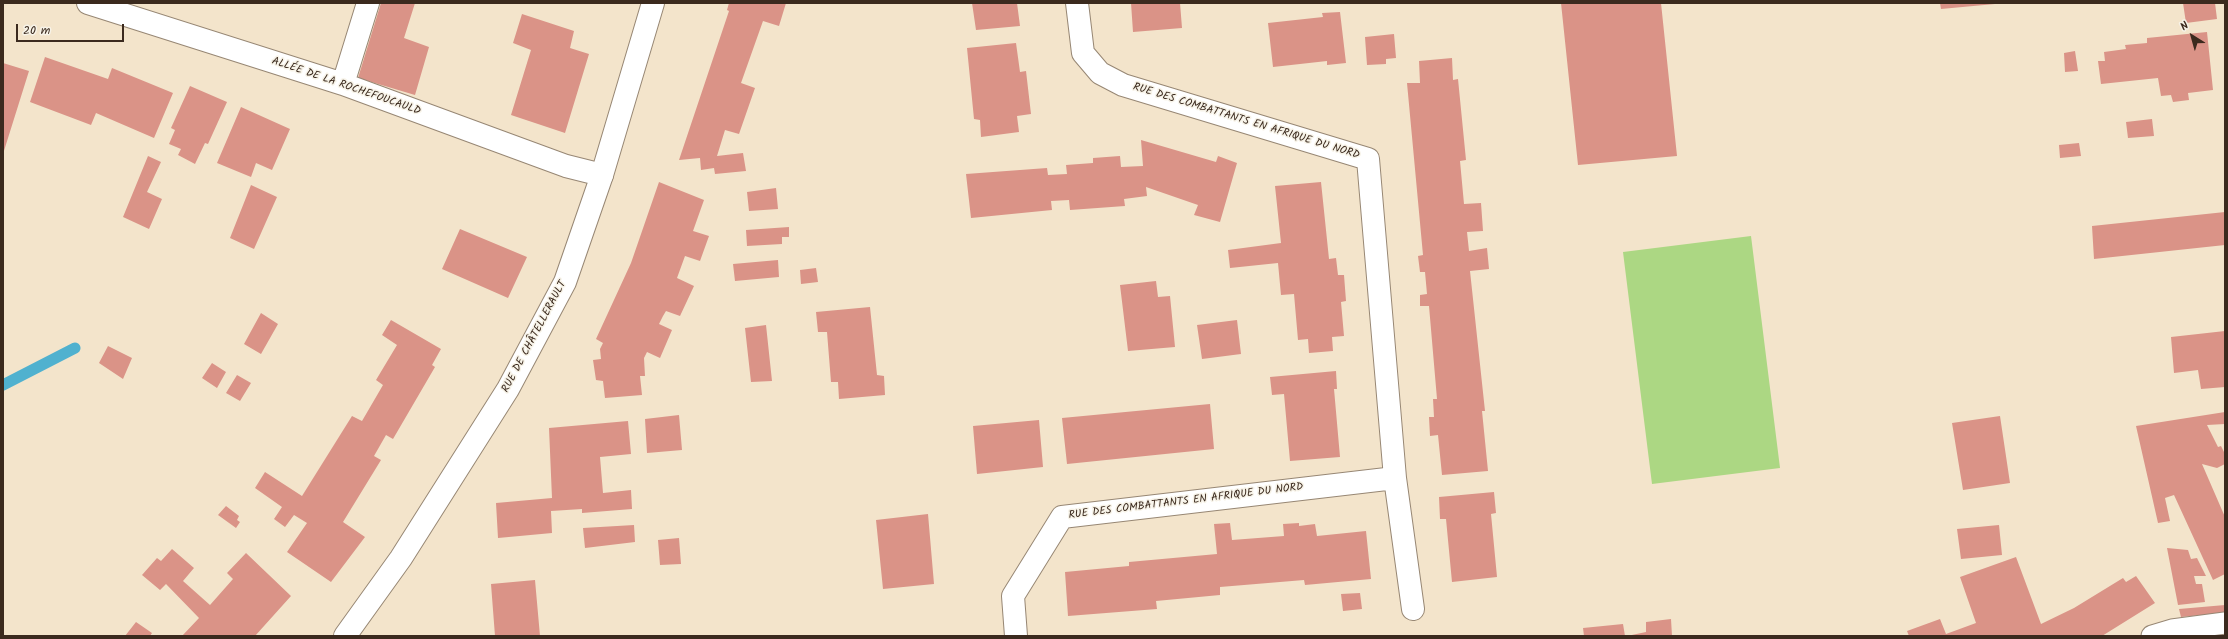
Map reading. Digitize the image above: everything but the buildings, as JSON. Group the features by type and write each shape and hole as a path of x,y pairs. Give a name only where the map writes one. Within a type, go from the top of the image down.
{"street":[{"name":"ALLÉE DE LA ROCHEFOUCAULD","path":"88,3 343,84 566,166 602,175"},
{"path":"343,84 368,3"},
{"name":"RUE DE CHÂTELLERAULT","path":"345,636 401,558 508,389 565,282 602,175 653,3"},
{"name":"RUE DES COMBATTANTS EN AFRIQUE DU NORD","path":"1077,3 1083,53 1100,73 1122,85 1368,159 1395,478 1413,609"},
{"name":"RUE DES COMBATTANTS EN AFRIQUE DU NORD","path":"1016,636 1013,596 1062,517 1395,478"}],"lane":[{"path":"2152,636 2172,630 2225,623"}],"green space":[{"path":"1751,236 1780,468 1652,484 1623,252"}],"waterway":[{"path":"3,385 75,348"}]}
